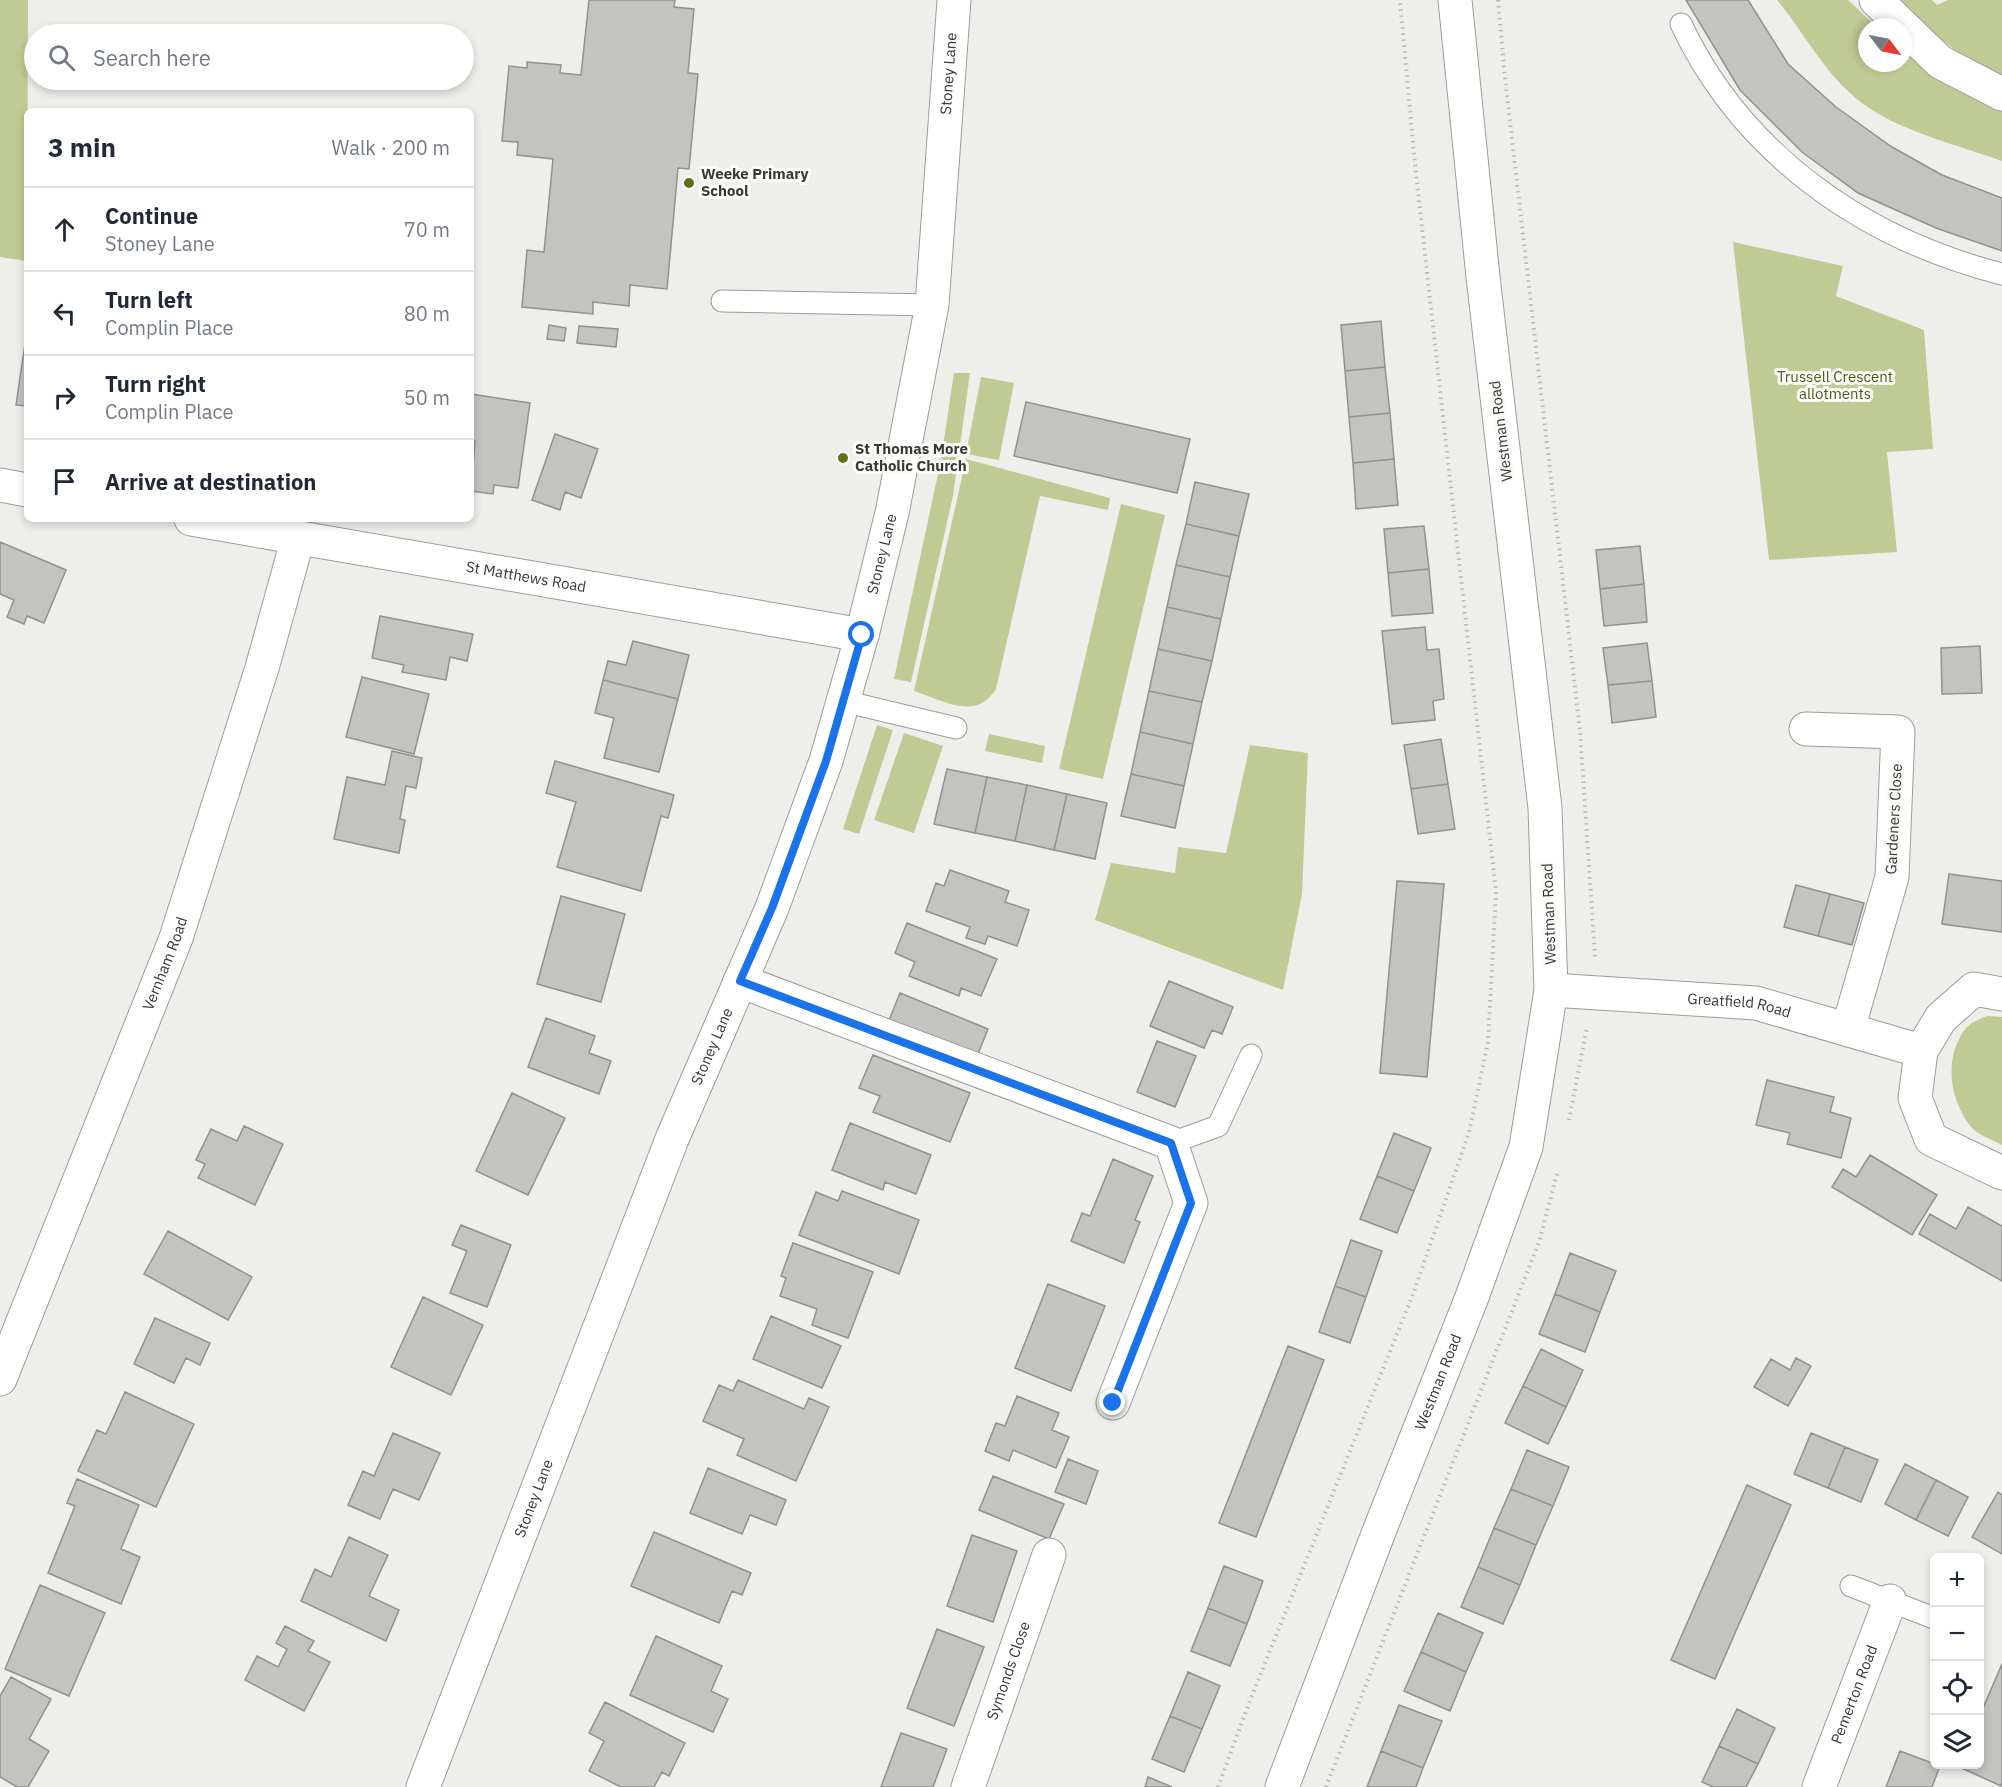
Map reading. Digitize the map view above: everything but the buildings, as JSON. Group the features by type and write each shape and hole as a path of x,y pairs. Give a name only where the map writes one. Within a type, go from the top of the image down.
{"street":[{"name":"Stoney Lane","path":"423,1787 672,1139 772,908 826,761 862,635 892,513 932,305 954,0"},
{"name":"Westman Road","path":"1282,1787 1380,1529 1472,1297 1526,1147 1551,990 1545,808 1484,277 1455,0"},
{"path":"1876,0 1940,62 2002,94"},
{"path":"0,485 24,489"},
{"name":"St Matthews Road","path":"208,522 862,635"},
{"name":"Vernham Road","path":"0,1378 176,938 262,668 298,538"},
{"name":"Gardeners Close","path":"1806,729 1898,732 1892,877 1848,1029"},
{"path":"740,981 1171,1143 1191,1203 1113,1403"},
{"path":"2002,994 1974,989 1941,1018 1921,1052 1915,1098 1930,1139 2002,1173"},
{"name":"Greatfield Road","path":"1551,990 1756,1003 1921,1052"},
{"name":"Symonds Close","path":"968,1787 1049,1556"},
{"name":"Pemerton Road","path":"1820,1787 1890,1601"}],"lane":[{"path":"1681,24 1700,64 1753,131 1808,183 1873,226 1963,264 2002,274"},
{"path":"722,301 932,305"},
{"path":"843,701 956,728"},
{"path":"1171,1143 1218,1126 1251,1055"},
{"path":"1851,1586 1930,1616"}],"path":[{"path":"1218,1787 1415,1289 1469,1131 1488,1042 1496,892 1415,165 1400,0"}],"green space":[{"path":"0,0 28,0 28,24 24,24 24,90 28,90 28,108 24,108 24,261 0,257"},
{"path":"1777,0 1848,0 1867,18 1858,18 1858,72 1912,72 1912,56 1961,91 2002,107 2002,161 1917,132 1869,108 1842,85"},
{"path":"1896,0 1932,0 1937,5 1948,0 2002,0 2002,79 1960,55"},
{"name":"Trussell Crescent allotments","path":"1733,242 1843,266 1836,296 1924,330 1933,449 1887,452 1897,552 1769,560"},
{"path":"954,373 970,373 953,496 911,682 894,679 941,460"},
{"path":"981,377 1014,383 999,460 966,454"},
{"path":"966,459 1110,498 1108,510 1040,496 996,689 988,699 968,707 947,703 914,691"},
{"path":"1121,504 1165,515 1103,779 1059,769"},
{"path":"877,725 893,730 859,834 843,829"},
{"path":"904,733 943,746 914,833 874,820"},
{"path":"989,734 1045,746 1042,763 985,751"},
{"path":"1250,745 1308,753 1302,894 1283,990 1095,920 1111,863 1175,873 1178,847 1226,853"},
{"path":"1987,1016 2002,1017 2002,1145 1973,1129 1959,1106 1952,1079 1954,1052 1959,1040 1968,1026"}],"place":[{"name":"Weeke Primary School","path":"689,183"},
{"name":"St Thomas More Catholic Church","path":"843,458"}],"route":[{"path":"862,635 826,761 772,908 740,981 1171,1143 1191,1203 1113,1403"}]}
